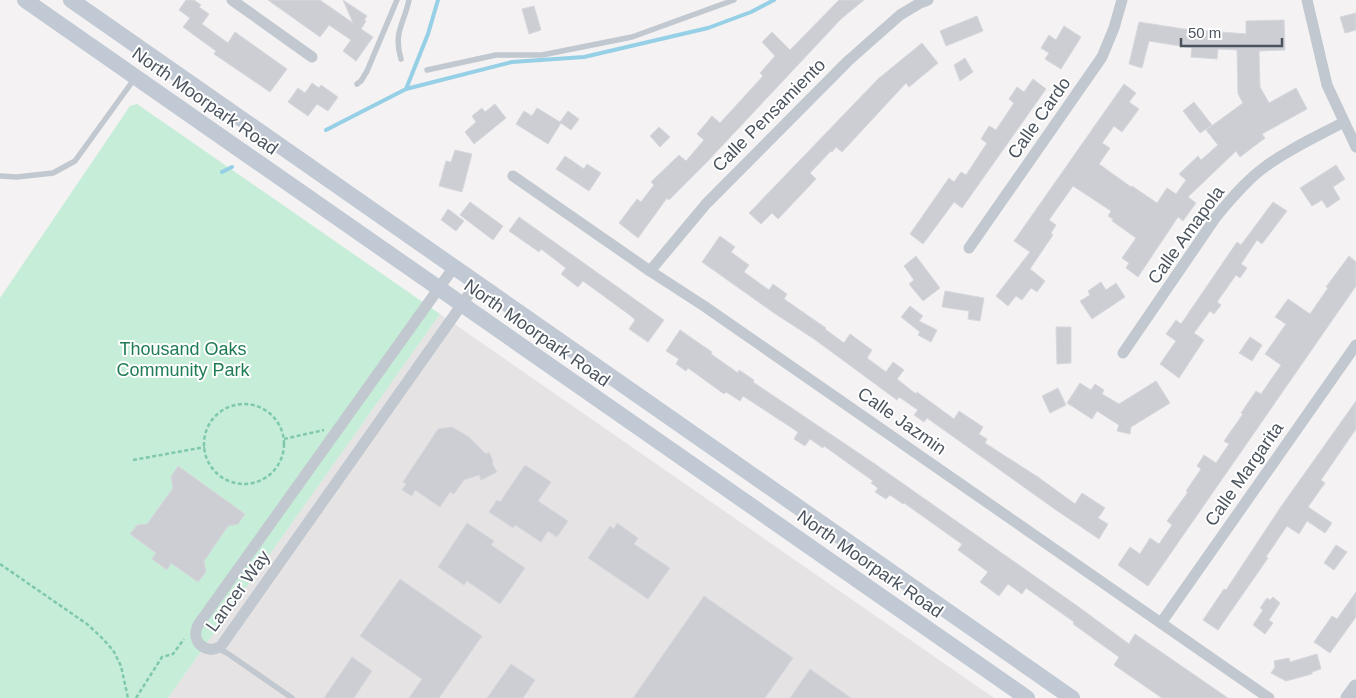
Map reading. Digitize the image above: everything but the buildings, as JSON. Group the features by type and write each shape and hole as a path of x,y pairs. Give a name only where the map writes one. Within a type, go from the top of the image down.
{"main road":[{"name":"North Moorpark Road","path":"24,0 1027,698"},
{"name":"North Moorpark Road","path":"71,0 1072,698"}],"street":[{"path":"232,0 312,57"},
{"name":"Calle Pensamiento","path":"650,271 706,204 848,61 900,15 928,0"},
{"name":"Calle Cardo","path":"969,248 1102,57 1114,28 1122,0"},
{"path":"1307,0 1327,85 1356,147"},
{"name":"Calle Amapola","path":"1123,353 1216,217 1230,200 1262,170 1302,144 1344,122"},
{"name":"Calle Jazmin","path":"513,176 704,306 1269,698"},
{"name":"Lancer Way","path":"454,267 198,625 195,635 198,644 207,649 221,646 477,283"},
{"name":"Calle Margarita","path":"1161,622 1356,345"},
{"path":"1348,698 1356,687"}],"lane":[{"path":"357,84 368,71 397,0"},
{"path":"401,59 397,38 409,0"},
{"path":"427,70 496,55 542,55 632,38 734,0"},
{"path":"0,176 17,177 53,174 75,161 135,77"},
{"path":"217,648 292,698"}],"path":[{"path":"239,405 255,406 269,413 279,425 284,439 283,454 274,471 259,481 247,484 228,481 218,474 210,464 205,447 207,431 215,417 228,408 239,405"},
{"path":"284,439 341,425"},
{"path":"132,460 205,447"},
{"path":"0,564 86,624 101,637 113,650 121,666 128,698"},
{"path":"136,698 162,657 173,654 187,635"}],"shaded area":[{"path":"440,314 994,698 168,698"}],"green space":[{"name":"Thousand Oaks Community Park","path":"137,104 440,314 168,698 0,698 0,298 130,106"}],"waterway":[{"path":"406,89 428,34 438,0"},
{"path":"326,130 406,89 512,62 584,57 708,28 751,12 774,0"},
{"path":"222,172 232,167"}]}
